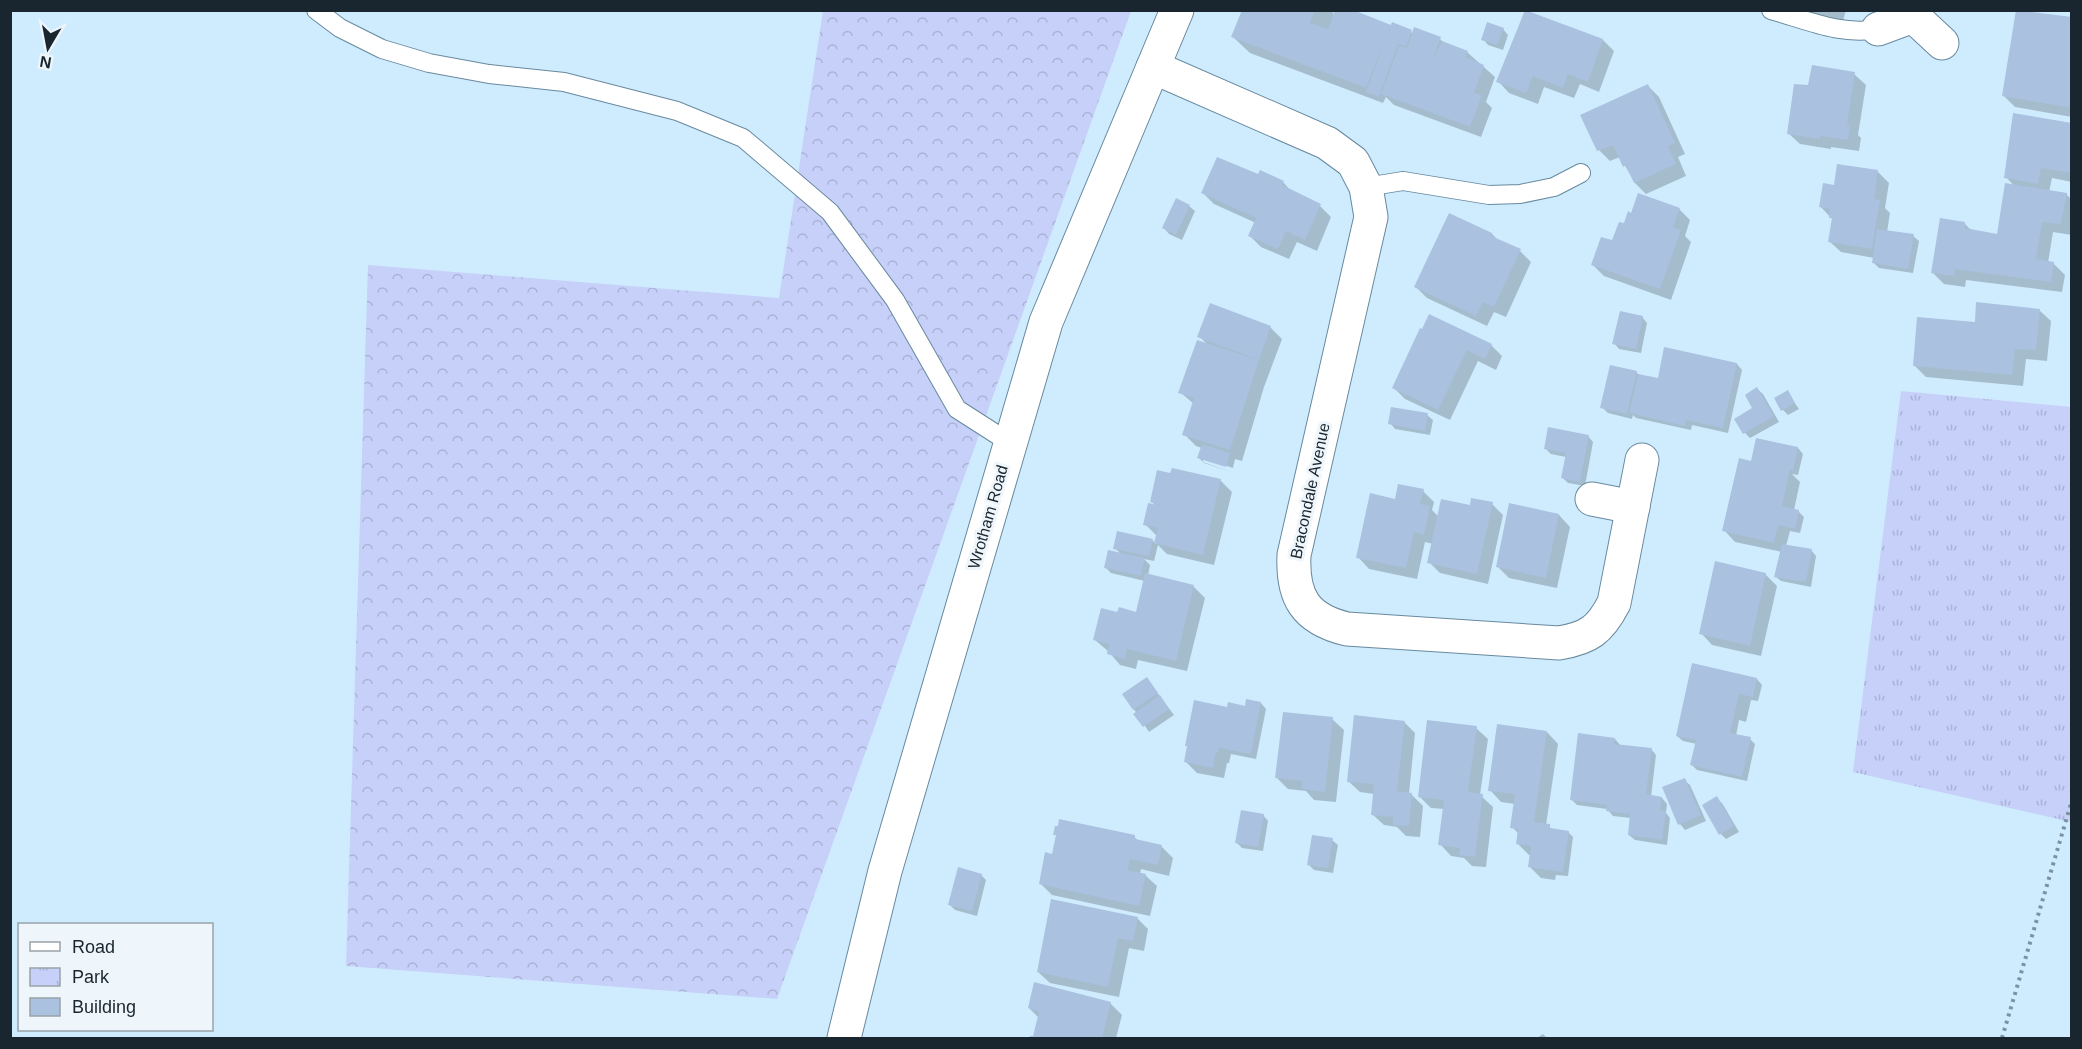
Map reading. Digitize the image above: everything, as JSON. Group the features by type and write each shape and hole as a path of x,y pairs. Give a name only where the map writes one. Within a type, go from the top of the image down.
{"street":[{"name":"Wrotham Road","path":"844,1038 885,870 1046,322 1177,10"},
{"path":"1878,29 1913,13 1942,43"},
{"name":"Bracondale Avenue","path":"1153,67 1326,143 1353,162 1366,187 1371,217 1294,555 1293,574 1297,592 1310,612 1326,624 1347,629 1559,643 1578,640 1593,631 1605,619 1614,603 1642,460"},
{"path":"1592,499 1633,507"}],"lane":[{"path":"316,10 340,28 382,49 429,63 489,74 564,82 676,111 743,138 830,212 895,300 957,409 1010,443"},
{"path":"1771,10 1844,31 1862,32 1878,29"},
{"path":"1366,187 1404,181 1489,195 1520,194 1554,187 1581,173"}],"path":[{"path":"2002,1038 2072,800"}],"green space":[{"path":"823,11 1131,11 777,999 346,966 368,265 779,298"},
{"path":"1901,391 2071,407 2071,822 1853,772"}],"building":[{"path":"1242,10 1315,10 1310,23 1328,29 1335,10 1353,10 1391,25 1392,22 1412,30 1406,47 1398,44 1379,97 1366,92 1387,35 1366,88 1231,37"},
{"path":"1525,10 1603,39 1588,82 1568,74 1563,88 1533,76 1526,93 1496,82"},
{"path":"2016,10 2072,17 2072,108 2002,96"},
{"path":"1487,22 1504,28 1497,45 1481,40"},
{"path":"1414,27 1441,37 1432,61 1442,41 1468,51 1465,57 1484,65 1474,93 1482,95 1470,127 1381,94 1399,46 1407,48"},
{"path":"1812,65 1855,72 1847,125 1850,125 1848,140 1787,134 1794,84 1808,85"},
{"path":"1648,84 1675,143 1668,146 1676,164 1634,183 1626,165 1623,167 1613,145 1597,151 1580,115"},
{"path":"2013,113 2072,123 2072,173 2041,168 2038,184 2004,178"},
{"path":"1217,157 1258,174 1260,170 1284,181 1282,185 1321,204 1305,240 1286,231 1278,249 1248,236 1256,218 1201,193"},
{"path":"1837,164 1878,170 1874,199 1880,200 1872,249 1828,242 1832,218 1829,218 1830,209 1819,207 1823,183 1834,185"},
{"path":"2005,183 2067,193 2061,224 2042,222 2036,259 2054,262 2051,282 1955,269 1954,276 1931,273 1940,218 1965,222 1965,228 1997,234"},
{"path":"1638,193 1680,208 1673,227 1681,230 1660,289 1591,265 1601,237 1612,240 1619,222 1624,223 1628,211 1631,213"},
{"path":"1176,198 1190,205 1176,235 1162,228"},
{"path":"1449,213 1521,249 1494,307 1483,302 1476,316 1414,287"},
{"path":"1877,229 1914,234 1908,269 1872,263"},
{"path":"1976,302 2040,309 2036,350 2015,349 2012,375 1913,366 1917,317 1975,322"},
{"path":"1210,303 1271,326 1259,360 1197,337"},
{"path":"1620,311 1643,316 1636,349 1612,344"},
{"path":"1429,314 1492,344 1485,359 1467,350 1438,410 1392,388"},
{"path":"1197,340 1259,360 1230,450 1182,435 1194,398 1178,393"},
{"path":"1664,347 1737,363 1723,428 1686,420 1685,426 1629,413 1638,374 1658,378"},
{"path":"1610,365 1637,371 1627,414 1600,408"},
{"path":"1757,387 1774,416 1743,434 1734,419 1752,408 1745,395"},
{"path":"1788,390 1795,403 1781,411 1774,398"},
{"path":"1391,407 1428,413 1425,431 1388,424"},
{"path":"1548,427 1589,435 1580,482 1561,478 1566,453 1544,449"},
{"path":"1756,438 1798,447 1793,471 1790,469 1782,506 1799,510 1795,529 1778,525 1774,543 1722,531 1739,458 1751,461"},
{"path":"1202,444 1230,453 1226,467 1197,458"},
{"path":"1172,468 1221,479 1203,555 1154,543 1158,528 1143,525 1148,503 1163,506 1150,502 1157,470 1170,473"},
{"path":"1398,484 1424,489 1420,504 1430,506 1424,535 1414,532 1406,568 1356,558 1370,493 1395,499"},
{"path":"1471,498 1493,502 1477,574 1427,563 1441,499 1470,505"},
{"path":"1509,503 1559,514 1546,578 1496,567"},
{"path":"1117,531 1153,539 1149,556 1113,549"},
{"path":"1782,544 1812,549 1806,582 1774,577"},
{"path":"1108,550 1145,558 1141,576 1104,568"},
{"path":"1715,561 1766,573 1750,646 1699,634"},
{"path":"1145,573 1194,585 1176,661 1127,649 1125,659 1107,654 1109,644 1093,640 1101,608 1117,612 1119,607 1136,612"},
{"path":"1692,663 1757,678 1753,697 1739,694 1730,733 1751,737 1742,777 1690,765 1696,740 1676,736"},
{"path":"1147,677 1158,693 1133,710 1122,694"},
{"path":"1160,695 1169,709 1143,727 1133,714"},
{"path":"1246,699 1261,702 1251,754 1219,748 1213,768 1184,762 1194,700 1227,707 1228,702 1245,706"},
{"path":"1283,712 1333,717 1325,792 1302,789 1302,781 1275,778"},
{"path":"1354,715 1405,721 1397,791 1412,793 1409,826 1393,825 1393,817 1371,815 1374,784 1347,782"},
{"path":"1427,720 1477,726 1468,792 1483,794 1475,857 1459,855 1460,848 1438,845 1444,800 1418,797"},
{"path":"1497,724 1547,731 1534,822 1550,824 1550,828 1569,831 1563,872 1528,867 1531,846 1516,844 1518,829 1510,828 1515,794 1488,791"},
{"path":"1578,733 1615,738 1614,744 1652,748 1646,794 1662,797 1660,810 1666,811 1662,840 1628,835 1630,814 1606,811 1607,805 1570,800"},
{"path":"1685,778 1701,815 1678,825 1662,787"},
{"path":"1717,796 1734,826 1719,835 1702,805"},
{"path":"1241,810 1264,814 1258,847 1235,843"},
{"path":"1059,819 1135,835 1135,839 1162,845 1158,865 1130,859 1128,870 1146,874 1139,906 1039,884 1045,852 1052,854 1056,835 1053,835"},
{"path":"1312,835 1333,838 1328,868 1307,865"},
{"path":"958,867 982,874 972,911 948,905"},
{"path":"1051,899 1138,917 1133,941 1118,938 1108,987 1037,972"},
{"path":"1034,982 1111,1002 1102,1038 1029,1038 1033,1036 1039,1012 1028,1008"}]}
